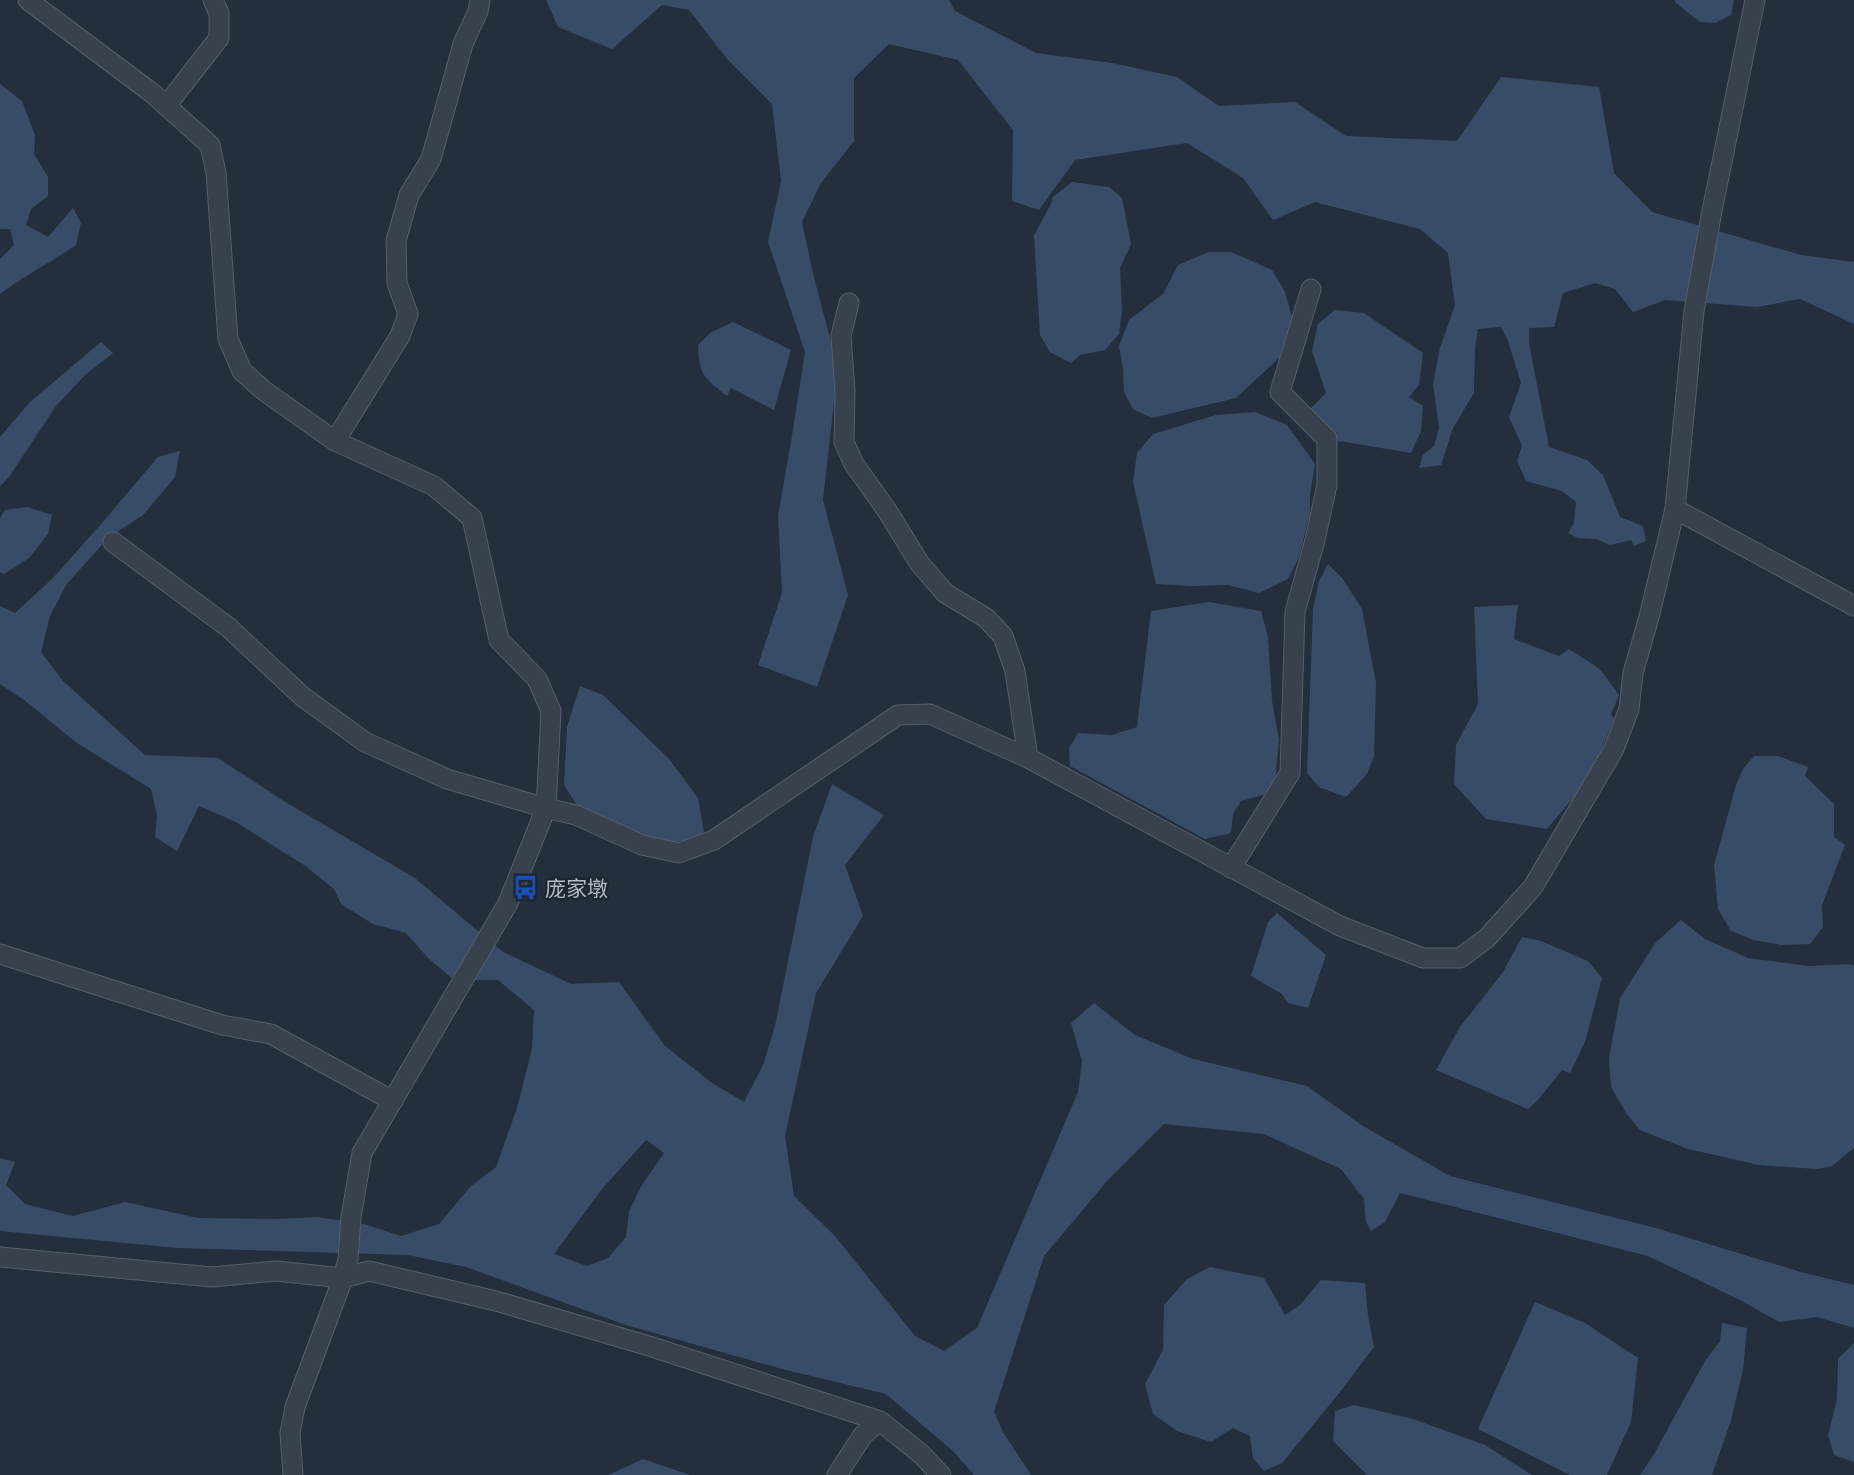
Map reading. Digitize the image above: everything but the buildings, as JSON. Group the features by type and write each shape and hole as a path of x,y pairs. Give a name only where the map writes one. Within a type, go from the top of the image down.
{"street":[{"path":"28,0 166,106 210,145 216,173 228,339 242,371 263,390 335,441 434,486 472,518 499,640 537,679 551,711 546,808 508,903 362,1153 351,1217 346,1269 295,1407 290,1433 293,1475"},
{"path":"166,106 219,38 219,13 213,0"},
{"path":"335,441 400,336 408,314 397,283 396,241 409,195 431,159 463,44 480,0"},
{"path":"113,542 228,627 303,697 365,742 447,779 576,815 642,845 679,853 714,840 898,715 930,714 1028,758 1340,926 1423,958 1460,958 1487,938 1533,887 1614,749 1629,709 1633,673 1675,509 1694,311 1755,0"},
{"path":"1231,868 1290,773 1295,611 1327,485 1328,439 1280,392 1311,289"},
{"path":"849,303 841,336 845,390 844,442 854,464 920,564 945,593 986,618 1003,636 1015,671 1028,758"},
{"path":"1675,509 1854,606"},
{"path":"0,954 222,1025 271,1034 393,1101"},
{"path":"0,1257 212,1277 276,1270 369,1271 496,1301 649,1346 880,1421 921,1454 941,1475"},
{"path":"838,1475 863,1435 880,1421"}],"water":[{"path":"546,0 949,0 955,11 1036,53 1112,63 1177,77 1219,106 1295,102 1346,136 1457,141 1501,77 1599,87 1614,173 1652,212 1801,255 1854,262 1854,324 1800,299 1757,307 1665,300 1633,312 1615,289 1595,283 1563,293 1554,327 1529,328 1529,343 1549,447 1587,460 1603,475 1620,517 1643,526 1646,541 1634,546 1631,540 1610,545 1596,539 1578,538 1568,533 1574,523 1576,502 1562,491 1526,481 1517,461 1522,446 1509,417 1521,383 1501,327 1478,329 1474,393 1453,428 1441,465 1419,468 1423,455 1434,446 1439,428 1433,384 1440,348 1455,305 1448,253 1420,229 1315,202 1273,220 1243,178 1187,143 1075,160 1039,210 1012,201 1013,130 958,60 889,44 854,78 854,141 821,183 802,222 838,367 823,500 848,595 817,687 758,665 782,593 778,516 805,352 768,242 781,181 772,104 728,60 689,10 662,5 612,49 558,27"},
{"path":"1675,0 1734,0 1731,15 1715,23 1700,22"},
{"path":"0,84 22,101 35,135 34,154 48,177 48,196 31,209 26,225 48,237 73,208 81,223 76,245 0,294 0,259 14,245 10,229 0,229"},
{"path":"1072,182 1109,187 1122,198 1131,244 1120,268 1122,311 1119,334 1105,350 1080,355 1071,363 1050,352 1040,335 1034,235 1053,197"},
{"path":"1209,252 1231,252 1272,270 1285,292 1293,321 1280,357 1236,398 1152,418 1133,409 1124,392 1119,346 1129,320 1163,294 1178,265"},
{"path":"1335,310 1364,313 1423,353 1419,385 1409,397 1423,406 1421,431 1411,453 1327,439 1309,410 1326,393 1312,351 1318,324"},
{"path":"733,322 791,350 774,410 731,388 727,396 704,375 698,345 710,333"},
{"path":"101,342 113,353 85,375 56,406 9,477 0,486 0,437 30,402"},
{"path":"1255,412 1287,425 1315,464 1310,513 1299,557 1288,579 1259,593 1228,585 1156,584 1133,482 1137,453 1153,434 1216,415"},
{"path":"180,451 175,477 143,515 108,538 66,585 50,616 41,652 63,681 145,755 218,758 287,803 415,878 503,952 571,984 619,982 665,1046 712,1083 744,1102 763,1065 775,1026 813,837 832,784 884,815 845,865 863,916 816,993 785,1136 794,1196 835,1236 915,1336 944,1351 977,1328 1078,1092 1082,1061 1071,1023 1094,1003 1135,1035 1193,1059 1307,1086 1363,1126 1450,1176 1656,1228 1801,1272 1854,1285 1854,1328 1817,1317 1779,1322 1648,1256 1400,1193 1385,1222 1371,1231 1366,1222 1364,1199 1341,1169 1264,1134 1164,1124 1107,1181 1044,1256 994,1412 1003,1432 1031,1475 974,1475 953,1451 886,1394 782,1369 626,1325 466,1267 408,1255 178,1248 0,1231 0,1158 15,1162 6,1185 25,1204 73,1216 125,1202 198,1218 316,1217 364,1224 401,1236 439,1224 470,1187 496,1167 517,1108 532,1049 534,1010 498,980 454,980 428,958 406,933 373,924 341,904 334,889 304,865 236,822 199,806 177,851 155,837 157,815 151,789 77,743 0,684 0,606 15,613 53,578 158,457","holes":["646,1140 664,1153 640,1188 629,1212 626,1237 608,1258 587,1266 554,1254 602,1189"]},
{"path":"27,507 52,515 48,534 29,558 4,574 0,572 0,518 5,510"},
{"path":"1328,564 1342,578 1362,609 1376,683 1374,756 1367,774 1346,797 1319,787 1307,773 1313,609 1319,581"},
{"path":"1209,602 1261,611 1268,637 1272,701 1279,740 1275,783 1263,795 1241,801 1233,814 1231,833 1205,839 1070,766 1069,748 1078,733 1112,735 1137,727 1151,611"},
{"path":"1518,605 1514,639 1559,656 1569,649 1600,669 1619,695 1611,714 1614,719 1595,766 1547,829 1486,819 1454,784 1456,745 1478,704 1474,607"},
{"path":"580,686 603,695 669,759 698,798 704,832 691,841 670,842 640,835 580,810 564,785 567,727"},
{"path":"1754,756 1778,756 1808,767 1805,776 1834,804 1834,837 1845,845 1822,905 1823,927 1810,944 1781,945 1754,940 1731,931 1718,909 1714,865 1736,785 1743,769"},
{"path":"1277,913 1326,955 1308,1008 1288,1003 1282,994 1251,976 1268,922"},
{"path":"1681,920 1705,939 1748,958 1809,966 1854,966 1854,1148 1832,1166 1817,1169 1759,1165 1688,1149 1640,1130 1626,1113 1611,1087 1609,1059 1620,998 1656,942"},
{"path":"1522,937 1541,941 1588,961 1602,978 1585,1042 1570,1073 1562,1070 1528,1109 1436,1070 1460,1027 1503,972"},
{"path":"1210,1267 1264,1278 1285,1315 1300,1305 1321,1280 1365,1283 1374,1347 1282,1463 1264,1471 1253,1458 1250,1436 1233,1428 1211,1442 1177,1431 1153,1414 1145,1384 1163,1350 1164,1305 1187,1279"},
{"path":"1535,1302 1585,1323 1638,1358 1631,1422 1607,1475 1570,1475 1478,1429"},
{"path":"1722,1323 1747,1328 1743,1370 1731,1420 1712,1475 1640,1475 1705,1361 1720,1341"},
{"path":"1854,1343 1854,1462 1834,1455 1828,1435 1837,1399 1838,1359"},
{"path":"1354,1405 1413,1419 1485,1445 1532,1475 1367,1475 1333,1441 1335,1411"},
{"path":"643,1459 690,1475 608,1475"}],"place":[{"name":"庞家墩","path":"525,888"}]}
